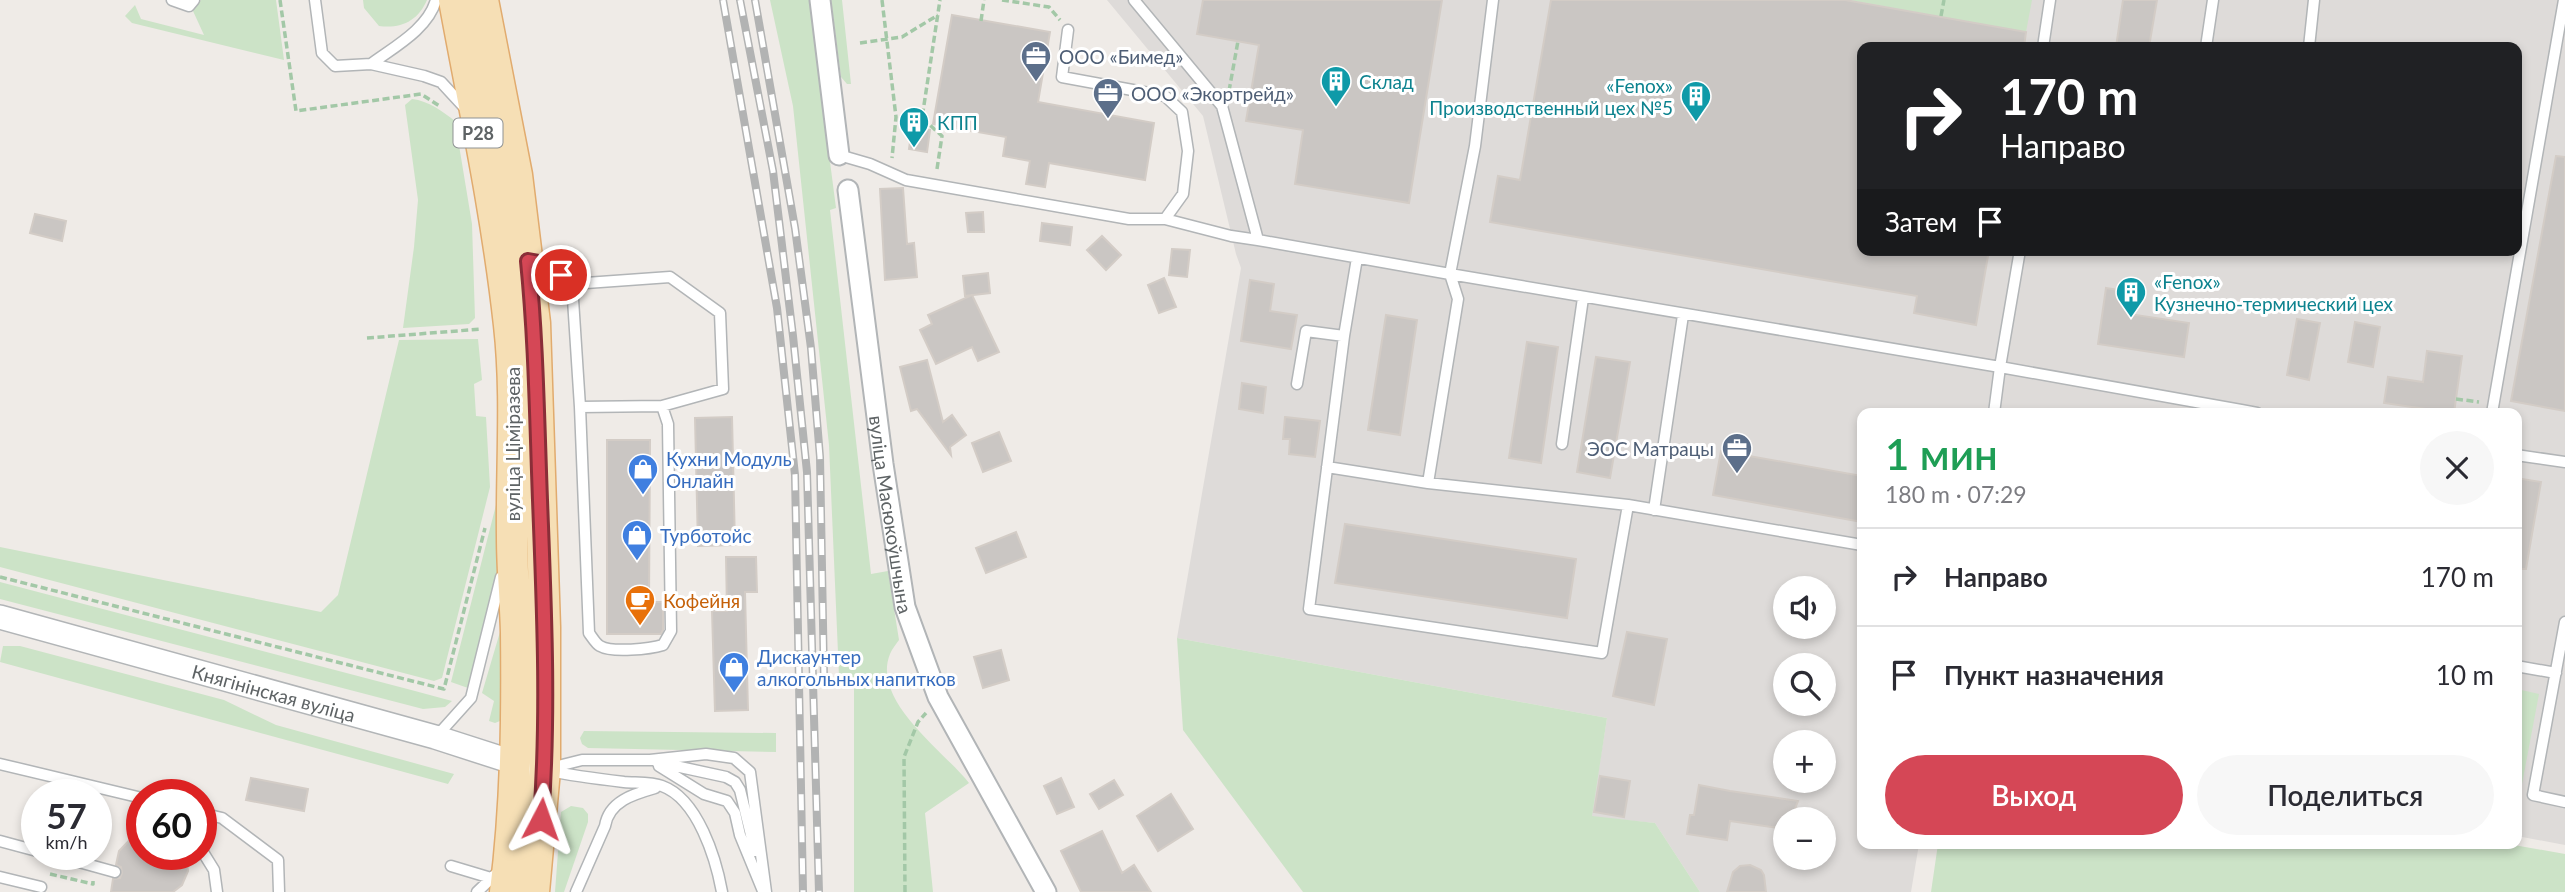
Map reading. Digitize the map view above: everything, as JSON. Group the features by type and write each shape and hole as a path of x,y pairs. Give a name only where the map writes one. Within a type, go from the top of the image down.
{"main road":[{"name":"вуліца Ціміразева","path":"454,0 509,326 514,406 512,536 516,631 515,764 502,877"},
{"name":"вуліца Ціміразева","path":"483,0 517,174 535,323 544,614 545,770 534,892"}],"street":[{"path":"820,0 839,155"},
{"name":"вуліца Масюкоўшчына","path":"848,190 883,464 905,607 938,697 1046,892"},
{"name":"Княгінінская вуліца","path":"0,617 435,737 515,764 545,770"}],"lane":[{"path":"172,0 189,6 194,0"},
{"path":"315,0 322,53 334,66 371,64 441,82 459,100 477,126"},
{"path":"371,64 414,32 433,12 436,0"},
{"path":"1134,0 1222,106 1258,240"},
{"path":"1428,483 1458,299 1450,274 1475,146 1493,0"},
{"path":"2044,42 2050,0"},
{"path":"2207,42 2213,0"},
{"path":"2310,42 2314,0"},
{"path":"2522,242 2564,0"},
{"path":"1068,30 1062,77 1165,96 1182,112 1188,151 1183,194 1166,219"},
{"path":"839,155 906,180 1129,219 1166,219 1231,236 2000,367 2220,408"},
{"path":"1995,408 2019,256"},
{"path":"2493,408 2520,256"},
{"path":"1357,258 1344,336 1309,609 1602,653 1628,505"},
{"path":"528,261 550,265 572,284 670,277 720,313 723,389 662,406 580,407"},
{"path":"572,284 589,633 600,646 611,649 651,649 663,645 671,631 668,424 662,406"},
{"path":"1562,444 1584,298"},
{"path":"1654,510 1683,315"},
{"path":"1297,384 1306,331 1344,336"},
{"path":"2522,456 2565,462"},
{"path":"1327,467 1428,483 1628,505 1857,544"},
{"path":"435,737 471,698 512,536"},
{"path":"2565,622 2533,795 2565,802"},
{"path":"2522,667 2556,673"},
{"path":"545,770 582,760 650,760 717,754 734,758 750,772 765,892"},
{"path":"650,760 704,794 727,801 735,813 740,835 765,892"},
{"path":"650,760 726,777 735,782 740,790 765,892"},
{"path":"0,764 61,779"},
{"path":"545,770 580,777 662,786 678,796 695,816 705,836 722,892"},
{"path":"576,892 606,816 618,803 634,794 662,786"},
{"path":"217,817 278,860 279,892"},
{"path":"0,841 21,847"},
{"path":"451,866 502,877"},
{"path":"109,870 115,872"},
{"path":"214,870 217,892"},
{"path":"0,877 41,887"},
{"path":"477,892 502,877"}],"path":[{"path":"281,0 296,111 421,94 442,107"},
{"path":"883,0 896,117 890,173"},
{"path":"935,185 942,136 922,118 940,0"},
{"path":"981,21 984,0"},
{"path":"1002,0 1049,7 1068,30"},
{"path":"1941,16 1944,0"},
{"path":"860,43 902,37 938,15"},
{"path":"1222,106 1228,98 1238,41"},
{"path":"367,338 482,330 481,316"},
{"path":"2456,399 2489,408"},
{"path":"0,577 444,689 488,517"},
{"path":"905,892 904,757 918,722 938,697"},
{"path":"40,872 93,884 95,870"}],"shaded area":[{"path":"1107,0 2565,0 2565,845 2522,837 2522,408 1857,408 1857,849 1918,849 1911,892 1700,892 1655,823 1591,817 1607,718 1177,638 1241,268 1203,116"}],"green space":[{"path":"201,0 276,0 284,60 132,23 125,16 135,5 141,19 204,35 193,11 195,4"},
{"path":"363,0 427,0 414,18 401,25 387,27 379,26 364,8"},
{"path":"770,0 809,0 836,208 830,210 871,574 888,571 899,640 890,654 887,672 891,689 913,724 969,783 925,813 933,892 854,892 854,682 839,676 829,445 793,106"},
{"path":"831,0 842,0 851,84 847,84 841,77"},
{"path":"1850,0 2032,0 2026,32"},
{"path":"412,99 430,104 455,121 472,224 475,318 469,324 403,328 418,200 405,105"},
{"path":"478,339 482,380 474,384 476,416 486,417 490,487 442,678 434,681 0,567 0,547 321,612 338,595 399,340"},
{"path":"496,505 502,557 468,688 451,682"},
{"path":"0,582 452,701 445,707 423,709 0,599"},
{"path":"500,632 502,715 500,721 495,723 489,721 494,701 482,693"},
{"path":"1177,638 1607,718 1592,816 1655,823 1700,892 1303,892 1183,730"},
{"path":"3,646 20,646 224,700 276,725 454,774 448,784 0,662"},
{"path":"2522,690 2539,694 2522,784"},
{"path":"584,731 776,733 776,752 588,748 582,744 580,738"},
{"path":"571,806 583,808 588,814 588,822 564,892 555,892 561,812"},
{"path":"2522,846 2565,854 2565,892 1931,892 1937,849 2522,849"}],"building":[{"name":"Склад","path":"1203,0 1442,0 1409,203 1295,184 1303,130 1246,121 1259,45 1197,34"},
{"name":"«Fenox» Производственный цех №5","path":"1551,0 1845,0 2026,32 2025,42 1857,42 1857,256 1988,256 1976,325 1914,313 1917,296 1490,222 1498,176 1520,180"},
{"path":"2123,0 2157,0 2150,42 2117,42"},
{"path":"952,15 1050,32 1038,102 1154,123 1145,180 1049,163 1045,187 1026,184 1030,161 1003,156 1006,137 933,124"},
{"path":"912,128 930,130 927,152 909,149"},
{"path":"2556,156 2565,157 2565,411 2511,401"},
{"path":"903,188 907,244 914,243 917,277 885,280 880,189"},
{"path":"983,212 984,232 968,232 966,213"},
{"path":"35,214 66,221 62,241 30,233"},
{"path":"1042,223 1072,227 1070,245 1040,241"},
{"path":"1102,236 1121,255 1106,270 1087,250"},
{"path":"1172,249 1190,250 1187,277 1169,275"},
{"path":"988,273 990,293 965,296 963,276"},
{"path":"1164,278 1176,307 1159,313 1148,285"},
{"path":"1250,280 1274,284 1270,311 1297,315 1291,349 1241,341"},
{"name":"«Fenox» Кузнечно-термический цех","path":"2106,288 2132,292 2129,314 2189,323 2184,357 2098,344"},
{"path":"972,295 999,352 978,361 972,347 936,364 920,330 932,324 928,315"},
{"path":"1386,315 1417,320 1400,435 1368,430"},
{"path":"2297,319 2320,323 2309,380 2287,375"},
{"path":"2355,322 2380,327 2373,367 2348,362"},
{"path":"1527,342 1558,347 1541,463 1509,458"},
{"path":"2427,351 2462,356 2455,408 2419,408 2384,403 2388,377 2423,382"},
{"path":"1596,357 1630,362 1610,478 1577,472"},
{"path":"927,360 943,422 952,415 966,435 950,447 951,455 917,409 911,411 900,367"},
{"path":"1242,383 1266,387 1263,413 1239,409"},
{"path":"732,417 735,545 698,546 695,418"},
{"path":"1285,417 1320,421 1315,457 1289,454 1290,439 1283,439"},
{"path":"999,432 1011,461 983,472 972,443"},
{"path":"607,440 650,440 649,602 663,602 661,634 607,634"},
{"path":"1721,451 1857,475 1857,521 1713,495"},
{"path":"2522,479 2541,482 2526,569 2522,569"},
{"path":"1345,524 1576,559 1567,618 1335,583"},
{"path":"1016,532 1026,557 986,573 976,548"},
{"path":"726,557 756,557 757,592 745,592 748,710 715,711 712,611 727,611"},
{"path":"1627,632 1667,639 1654,705 1613,696"},
{"path":"1001,650 1009,680 983,688 974,657"},
{"path":"1600,776 1630,781 1624,817 1594,812"},
{"path":"251,778 308,789 304,811 246,800"},
{"path":"1061,778 1074,807 1057,814 1044,786"},
{"path":"1114,780 1123,795 1099,809 1090,794"},
{"path":"1699,785 1798,801 1796,807 1773,807 1773,827 1730,821 1727,840 1687,834 1690,815 1694,815"},
{"path":"1171,794 1193,829 1158,851 1137,816"},
{"path":"1102,831 1122,873 1134,865 1151,892 1081,892 1061,851"},
{"path":"126,844 126,870 188,871 182,885 173,892 111,892 113,879 120,878 122,873 121,867 116,865 119,851"},
{"path":"1750,865 1761,870 1764,875 1766,892 1727,892 1733,872 1740,866"}],"railway":[{"path":"723,0 777,308 795,475 803,892"},
{"path":"740,0 773,171 807,472 819,892"},
{"path":"755,0 795,228 811,348 820,457 824,679"}],"place":[{"name":"ООО «Бимед»","path":"1036,83"},
{"name":"Склад","path":"1336,108"},
{"name":"ООО «Экортрейд»","path":"1108,120"},
{"name":"«Fenox» Производственный цех №5","path":"1696,123"},
{"name":"КПП","path":"914,149"},
{"name":"«Fenox» Кузнечно-термический цех","path":"2131,319"},
{"name":"ЭОС Матрацы","path":"1737,475"},
{"name":"Кухни Модуль Онлайн","path":"643,496"},
{"name":"Турботойс","path":"637,562"},
{"name":"Кофейня","path":"640,627"},
{"name":"Дискаунтер алкогольных напитков","path":"734,694"}],"route":[{"path":"541,819 545,770 545,627 535,323 528,261 550,265 561,275"}]}
